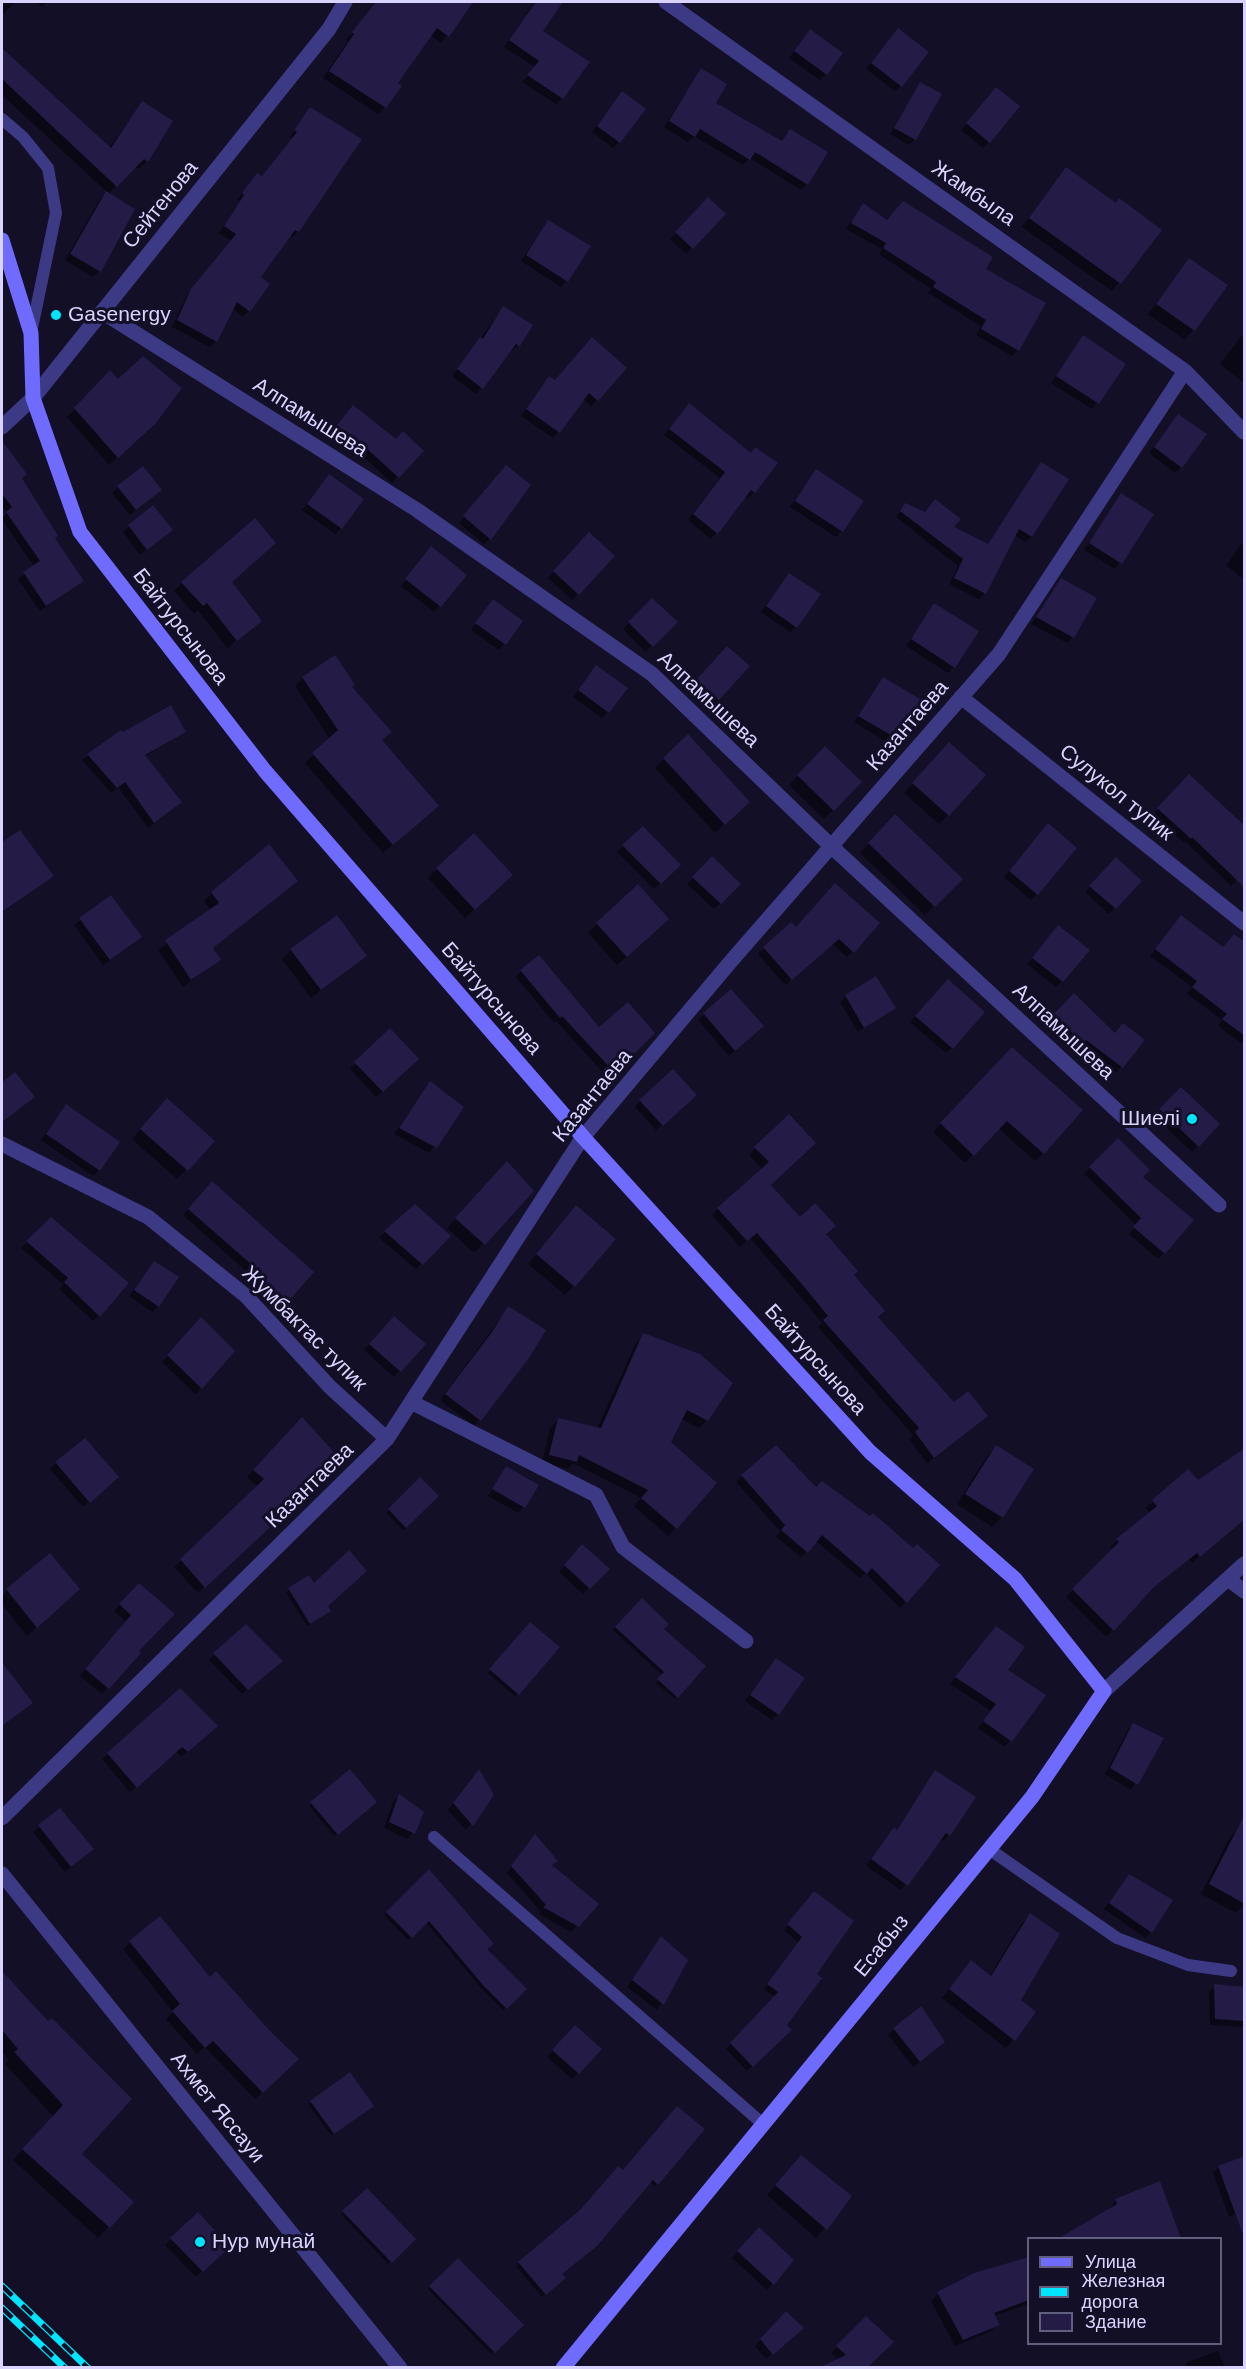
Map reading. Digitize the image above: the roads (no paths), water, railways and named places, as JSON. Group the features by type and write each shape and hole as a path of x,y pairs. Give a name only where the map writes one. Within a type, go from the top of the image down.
{"main road":[{"name":"Байтурсынова","path":"2,240 31,333 33,398 80,532 266,771 583,1137 870,1452 1015,1579 1104,1691"},
{"name":"Есабыз","path":"563,2367 1032,1797 1104,1691"}],"street":[{"name":"Сейтенова","path":"2,427 33,398 329,29 345,2"},
{"name":"Жамбыла","path":"666,2 1185,371 1245,432"},
{"name":"Алпамышева","path":"102,312 417,510 652,674 831,846 1219,1205"},
{"name":"Казантаева","path":"2,1818 387,1439 583,1137 831,846 999,654 1185,371"},
{"name":"Сулукол тупик","path":"961,697 1245,923"},
{"name":"Жумбактас тупик","path":"2,1144 148,1217 246,1296 330,1387 387,1439"},
{"path":"411,1402 596,1495 623,1547 746,1641"},
{"name":"Есабыз","path":"1104,1691 1245,1564"},
{"path":"1228,1579 1245,1591"},
{"name":"Ахмет Яссауи","path":"2,1875 399,2367"}],"lane":[{"path":"2,119 23,137 48,168 56,213 31,333"},
{"path":"434,1838 763,2124"},
{"path":"989,1849 1117,1938 1188,1965 1230,1971"}],"railway":[{"path":"2,2286 88,2368"},
{"path":"2,2308 65,2368"}],"place":[{"name":"Gasenergy","path":"56,315"},
{"name":"Шиелі","path":"1192,1119"},
{"name":"Нур мунай","path":"200,2242"}]}
